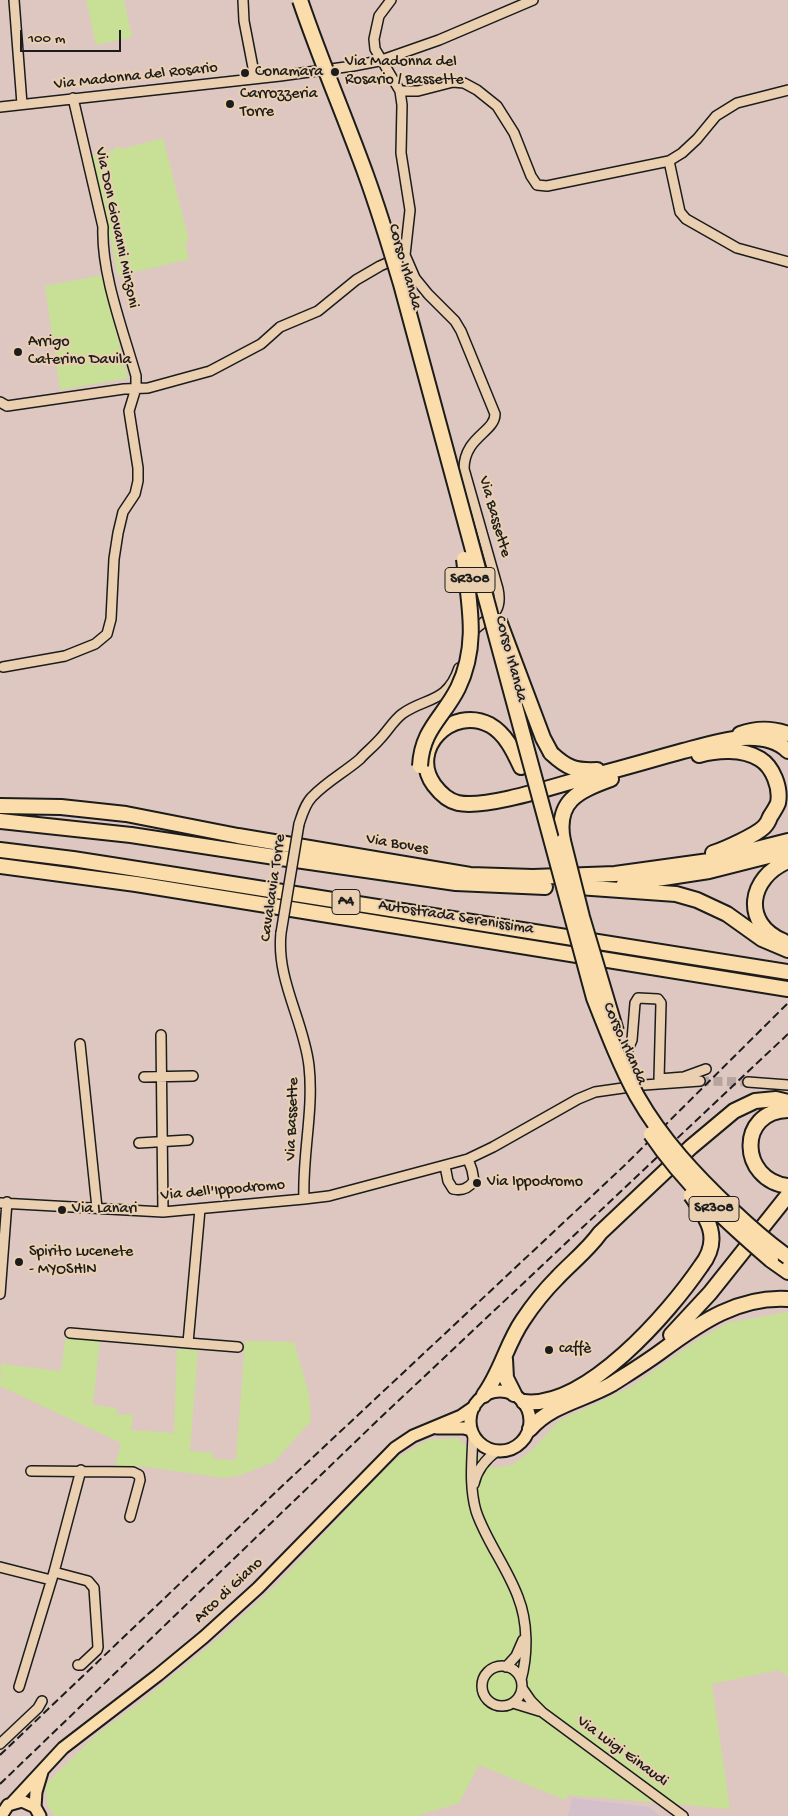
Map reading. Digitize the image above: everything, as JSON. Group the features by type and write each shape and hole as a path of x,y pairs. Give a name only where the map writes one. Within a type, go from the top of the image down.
{"highway":[{"name":"Corso Irlanda","path":"291,0 301,33 376,233 393,287 464,559 557,903 587,1005 619,1080 663,1152 699,1194 735,1229 788,1272"},
{"name":"Corso Irlanda","path":"300,0 385,230 401,284 594,998 631,1090 671,1146 718,1197 764,1239 788,1257"},
{"path":"468,537 543,738 551,753 563,764 574,769 602,769 645,765 723,751 749,754 760,759 774,777 779,792 778,804 765,827 726,849 708,855 602,875"},
{"path":"464,559 472,631 470,653 458,689 446,709 430,729 424,742 424,781 433,794 444,802 456,808 474,808 508,802 615,774 759,729 776,730 788,734"},
{"path":"423,766 432,741 440,731 449,724 464,720 490,725 502,735 512,748 521,767"},
{"path":"716,742 742,738 762,739 774,741 788,751"},
{"path":"705,753 730,745 756,742 776,747 788,757"},
{"path":"631,1090 632,1076 618,1040 602,987 561,831 562,815 568,803 578,793 645,765"},
{"name":"Via Boves","path":"0,806 61,808 126,814 238,836 470,875 542,877 602,875 709,862 788,841"},
{"name":"Via Boves","path":"0,821 131,835 456,883 545,887"},
{"name":"Autostrada Serenissima","path":"0,850 159,872 788,972"},
{"path":"788,851 746,863 676,877 642,882 578,887 676,894 698,900 727,914 762,939 788,950"},
{"path":"788,861 769,873 759,885 754,898 761,925 773,937 788,943"},
{"name":"Autostrada Serenissima","path":"0,866 136,884 788,989"},
{"path":"484,1395 524,1319 556,1279 593,1243 600,1233 691,1147 734,1111 755,1101 776,1099 788,1102"},
{"path":"788,1110 779,1110 766,1115 759,1122 750,1140 751,1154 762,1175 776,1184 788,1186"},
{"path":"505,1357 506,1378 519,1398 532,1403 554,1399 596,1376 624,1354 664,1314 701,1266 707,1258 712,1243 710,1226 663,1152"},
{"path":"646,1361 710,1294 788,1195"},
{"path":"718,1197 788,1248"},
{"path":"530,1429 550,1412 597,1392 720,1312 748,1302 788,1299"}],"main road":[{"path":"494,1391 504,1391 519,1398 529,1410 531,1419 530,1429 525,1439 517,1446 497,1451 486,1448 479,1443 472,1433 470,1418 474,1407 484,1395 494,1391"},
{"name":"Arco di Giano","path":"1,1816 5,1808 21,1795 35,1777 63,1748 158,1675 204,1637 258,1588 395,1448 413,1436 461,1416 474,1407"},
{"name":"Arco di Giano","path":"430,1429 464,1428 472,1433"},
{"name":"Arco di Giano","path":"38,1811 36,1792 42,1770"},
{"path":"12,1803 27,1802 38,1811"}],"street":[{"path":"14,0 22,104"},
{"path":"243,0 244,21 255,78"},
{"name":"Via Bassette","path":"357,761 380,740 400,716 408,710 431,701 444,692 457,673 470,635 495,613 500,598 464,469 468,448 492,424 495,420 495,414 461,330 415,278 405,255 410,210 401,153 402,105 400,92 375,49 374,39 379,16 391,0"},
{"name":"Via Madonna del Rosario","path":"0,107 343,68 383,60 466,29 533,0"},
{"path":"400,92 418,91 453,82 464,83 477,90 497,106 514,133 531,176 537,185 547,186 669,161 698,139 716,116 737,103 788,90"},
{"name":"Via Don Giovanni Minzoni","path":"3,667 65,656 95,644 107,634 118,533 123,512 136,494 138,481 138,468 129,411 136,388 136,376 107,271 102,244 103,227 73,98"},
{"path":"669,161 680,212 686,219 706,233 738,248 788,262"},
{"path":"0,402 7,406 136,388 148,388 192,377 227,363 261,344 280,327 318,311 356,280 372,270 405,255"},
{"name":"Cavalcavia Torre","path":"303,1041 283,968 280,950 281,933 299,824 311,798 357,761"},
{"path":"631,1090 620,1072 622,1061 632,1040 635,1003 638,998 658,1000 660,1003 659,1079 684,1077 706,1069"},
{"path":"161,1036 163,1212"},
{"name":"Via Bassette","path":"303,1041 309,1064 311,1087 304,1199"},
{"path":"80,1044 97,1208"},
{"path":"144,1077 193,1076"},
{"name":"Via dell'Ippodromo","path":"4,1202 163,1212 304,1199 354,1190 468,1159 578,1099 595,1092 631,1090 700,1081"},
{"path":"748,1082 788,1085"},
{"path":"139,1143 188,1140"},
{"path":"445,1166 448,1181 453,1188 463,1190 474,1181 468,1159"},
{"path":"0,1294 4,1202"},
{"path":"188,1343 200,1209"},
{"path":"70,1333 238,1347"},
{"path":"472,1433 471,1474 476,1511 518,1595 524,1618 525,1657 522,1684 519,1698 514,1703"},
{"path":"473,1489 476,1476 487,1458 497,1451"},
{"path":"19,1687 53,1576 81,1470"},
{"path":"31,1471 133,1472 139,1475 140,1480 130,1517"},
{"path":"0,1567 88,1581 94,1588 98,1647 81,1665 78,1665"},
{"path":"506,1667 516,1656 524,1637"},
{"path":"497,1667 506,1667 514,1670 531,1701 542,1712 514,1703 501,1706 493,1704 486,1698 483,1690 483,1682 488,1673 497,1667"},
{"path":"0,1744 38,1708 42,1701"},
{"name":"Via Luigi Einaudi","path":"542,1712 683,1816"}],"shaded area":[{"path":"572,1798 649,1807 660,1816 568,1816"}],"green space":[{"path":"86,0 124,0 132,37 96,45"},
{"path":"163,138 189,241 185,242 189,259 118,276 90,156 115,150 116,146 122,149"},
{"path":"102,275 128,378 60,390 45,286"},
{"path":"788,1312 788,1676 778,1670 712,1684 730,1809 568,1795 565,1800 479,1765 459,1803 416,1816 54,1816 47,1804 46,1784 98,1733 138,1704 219,1638 277,1584 397,1458 428,1440 457,1438 493,1468 512,1465 532,1450 560,1420 631,1387 693,1343 727,1323"},
{"path":"66,1336 100,1339 93,1405 117,1408 116,1414 133,1415 131,1430 174,1433 177,1349 198,1350 190,1451 213,1453 213,1459 236,1460 245,1341 294,1342 309,1394 311,1421 274,1462 241,1475 224,1478 147,1467 115,1466 121,1443 0,1386 1,1364 61,1371"}],"tunnel":[{"path":"700,1081 748,1082"}],"railway":[{"path":"0,1755 279,1489 625,1165 788,1003"},
{"path":"0,1784 378,1420 788,1034"}],"place":[{"name":"Via Madonna del Rosario / Bassette","path":"335,72"},
{"name":"Conamara","path":"245,73"},
{"name":"Carrozzeria Torre","path":"230,104"},
{"name":"Arrigo Caterino Davila","path":"18,352"},
{"name":"Via Ippodromo","path":"477,1183"},
{"name":"Via Lanari","path":"62,1210"},
{"name":"Spirito Lucenete - MYOSHIN","path":"19,1262"},
{"name":"caffè","path":"549,1350"}]}
